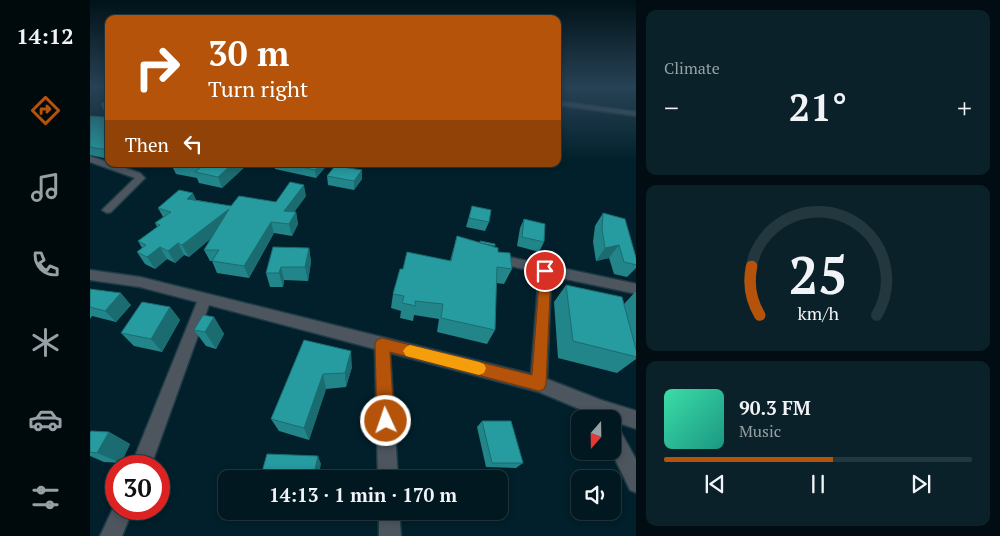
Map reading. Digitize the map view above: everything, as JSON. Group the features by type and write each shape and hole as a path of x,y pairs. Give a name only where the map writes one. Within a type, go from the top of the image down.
{"street":[{"path":"622,112 636,114"},
{"path":"90,159 105,164"},
{"path":"107,210 140,178 137,174 115,167"},
{"path":"478,254 545,271 636,289"},
{"path":"539,384 545,271"},
{"path":"90,275 140,282 539,384 594,410"},
{"path":"145,455 205,298"},
{"path":"382,344 388,470"},
{"path":"621,417 636,420"},
{"path":"621,452 636,483"},
{"path":"111,536 118,520"},
{"path":"389,520 390,536"}],"building":[{"path":"90,116 105,117 105,149 90,147"},
{"path":"194,167 229,167 218,177 195,172 200,168"},
{"path":"301,167 318,167 315,170"},
{"path":"334,167 362,170 354,181 327,176"},
{"path":"290,182 304,185 284,211 296,212 289,224 271,222 244,266 212,261 219,250 204,250 229,209 182,245 178,243 168,251 160,247 147,257 137,252 146,245 138,241 160,225 155,223 171,212 158,208 179,190 193,193 187,199 231,206 239,196 276,202"},
{"path":"472,206 491,210 489,222 469,218"},
{"path":"603,213 625,219 636,258 636,265 624,262 619,245 605,248 602,229"},
{"path":"524,219 545,224 544,242 522,237"},
{"path":"457,236 498,248 498,252 510,253 512,269 497,267 495,330 441,318 443,304 415,301 416,306 402,303 404,296 393,294 400,269 403,269 407,252 451,261"},
{"path":"480,241 495,244 495,246 480,243"},
{"path":"273,247 309,248 305,267 281,267 279,273 266,273"},
{"path":"566,285 622,297 636,349 636,357 573,341"},
{"path":"90,289 121,293 105,311 90,307"},
{"path":"142,302 170,307 151,339 121,333"},
{"path":"203,315 214,317 205,332 194,330"},
{"path":"304,340 351,351 345,373 323,374 304,428 271,419"},
{"path":"482,421 511,421 523,463 492,463"},
{"path":"91,431 109,432 97,453 90,452"},
{"path":"267,454 318,456 315,470 263,470"}],"slow traffic":[{"path":"410,351 479,368"}],"route":[{"path":"386,421 382,344 539,384 545,271"}]}
